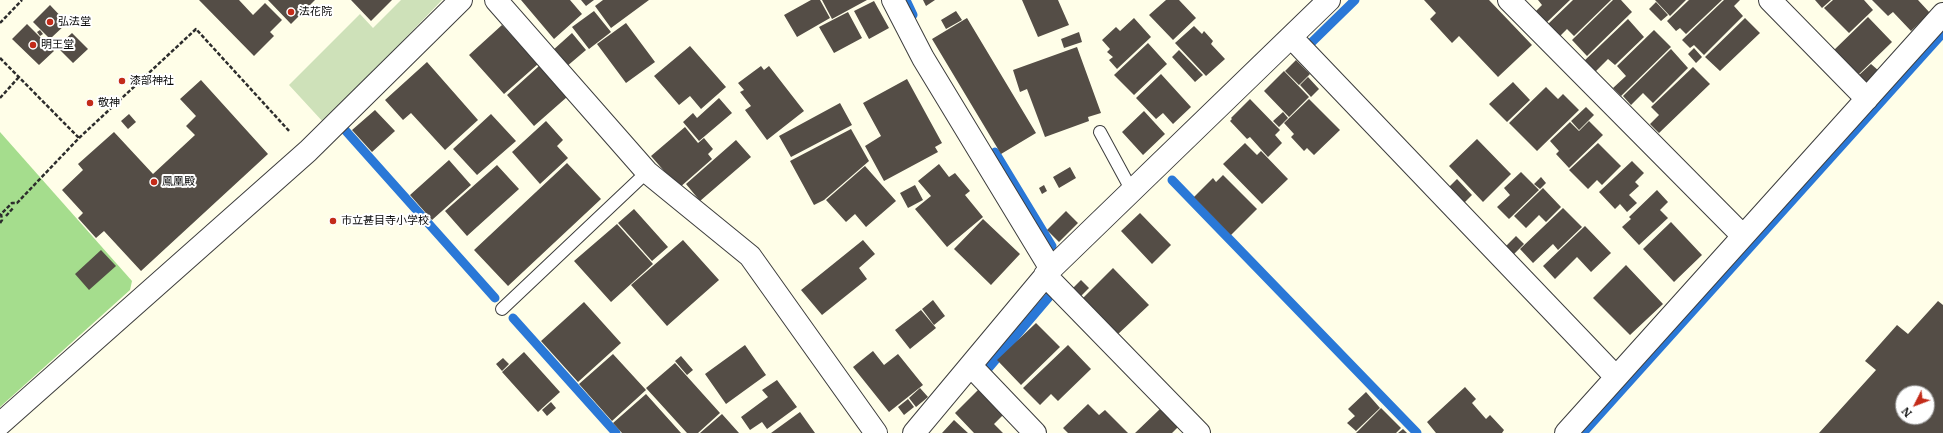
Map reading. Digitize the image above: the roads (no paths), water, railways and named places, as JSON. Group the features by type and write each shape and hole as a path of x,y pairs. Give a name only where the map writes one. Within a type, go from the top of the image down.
{"street":[{"path":"0,424 308,151 461,0"},
{"path":"496,0 647,172 750,256 874,432"},
{"path":"893,0 923,58 1048,272 1199,433"},
{"path":"914,433 1048,272 1329,0"},
{"path":"1509,0 1743,236"},
{"path":"1770,0 1866,99"},
{"path":"1566,433 1943,14"},
{"path":"1291,37 1616,377"},
{"path":"971,366 1035,433"}],"lane":[{"path":"1100,132 1132,191"},
{"path":"502,309 647,172"}],"waterway":[{"path":"906,0 913,15"},
{"path":"1312,42 1355,0"},
{"path":"1583,433 1943,33"},
{"path":"345,130 495,298"},
{"path":"995,152 1052,246"},
{"path":"1172,180 1417,433"},
{"path":"986,371 1049,297"},
{"path":"513,318 616,433"}],"place":[{"name":"法花院","path":"291,12"},
{"name":"弘法堂","path":"50,22"},
{"name":"明王堂","path":"33,45"},
{"name":"漆部神社","path":"122,81"},
{"name":"敬神","path":"90,103"},
{"name":"鳳凰殿","path":"154,182"},
{"name":"市立甚目寺小学校","path":"333,221"}]}
